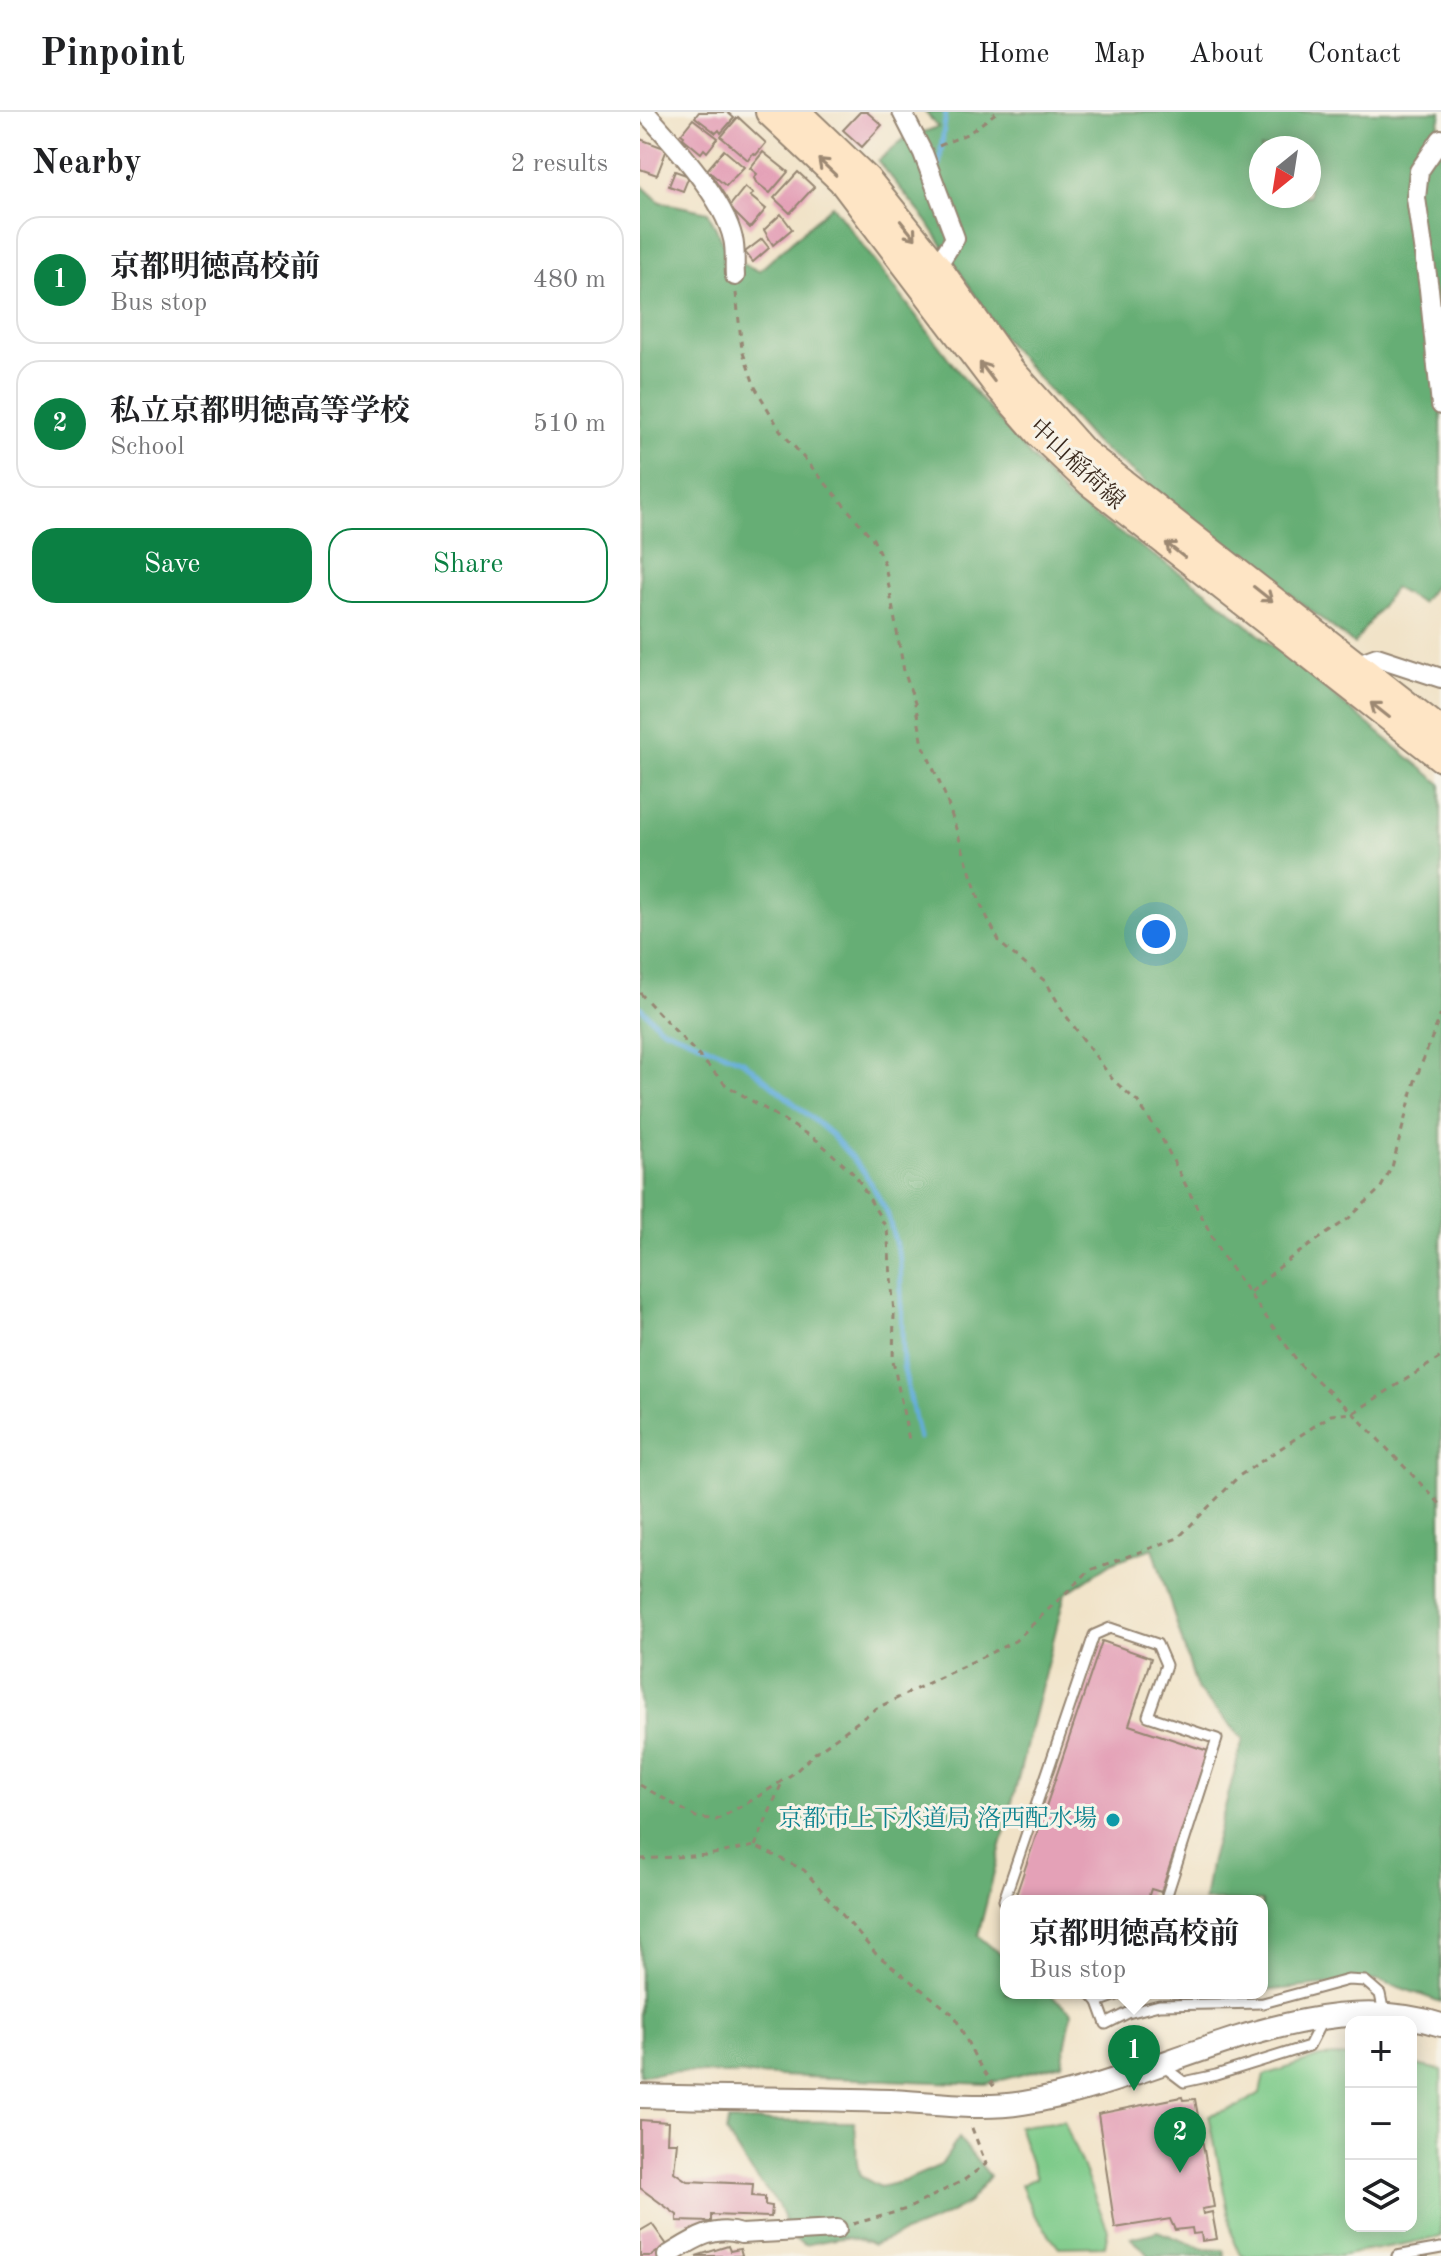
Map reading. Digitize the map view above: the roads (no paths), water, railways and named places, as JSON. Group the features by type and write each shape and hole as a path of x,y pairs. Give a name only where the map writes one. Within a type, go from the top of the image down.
{"main road":[{"name":"中山稲荷線","path":"769,112 841,180 995,383 1040,435 1090,483 1441,758"},
{"name":"中山稲荷線","path":"797,112 867,179 937,266 1011,370 1084,452 1441,731"}],"street":[{"path":"645,112 696,173 717,204 733,238 735,276"},
{"path":"902,112 923,153 955,238 937,266"},
{"path":"1441,139 1419,171 1416,198 1441,405"},
{"path":"1355,665 1377,657 1441,678"},
{"path":"640,2096 1022,2104 1093,2087 1296,2022 1352,2014 1384,2016"},
{"path":"1417,2017 1441,2025"},
{"path":"667,2256 702,2234 730,2230 741,2234 837,2229"}],"lane":[{"path":"1006,1895 1094,1635 1110,1628 1157,1644 1166,1665 1148,1716 1217,1739 1167,1895"},
{"path":"1095,1999 1106,2024 1128,2013 1159,2005 1263,2003 1348,1980 1365,1981 1380,1994 1384,2016"},
{"path":"1098,2002 1106,1999"},
{"path":"1397,2256 1441,2248"}],"waterway":[{"path":"939,166 946,112"},
{"path":"640,1007 660,1027 743,1061 832,1135 864,1172 887,1212 900,1260 903,1365 919,1438"}],"place":[{"name":"京都市上下水道局 洛西配水場","path":"1113,1820"},
{"name":"京都明徳高校前","path":"1134,2091"},
{"name":"私立京都明徳高等学校","path":"1180,2173"}]}
